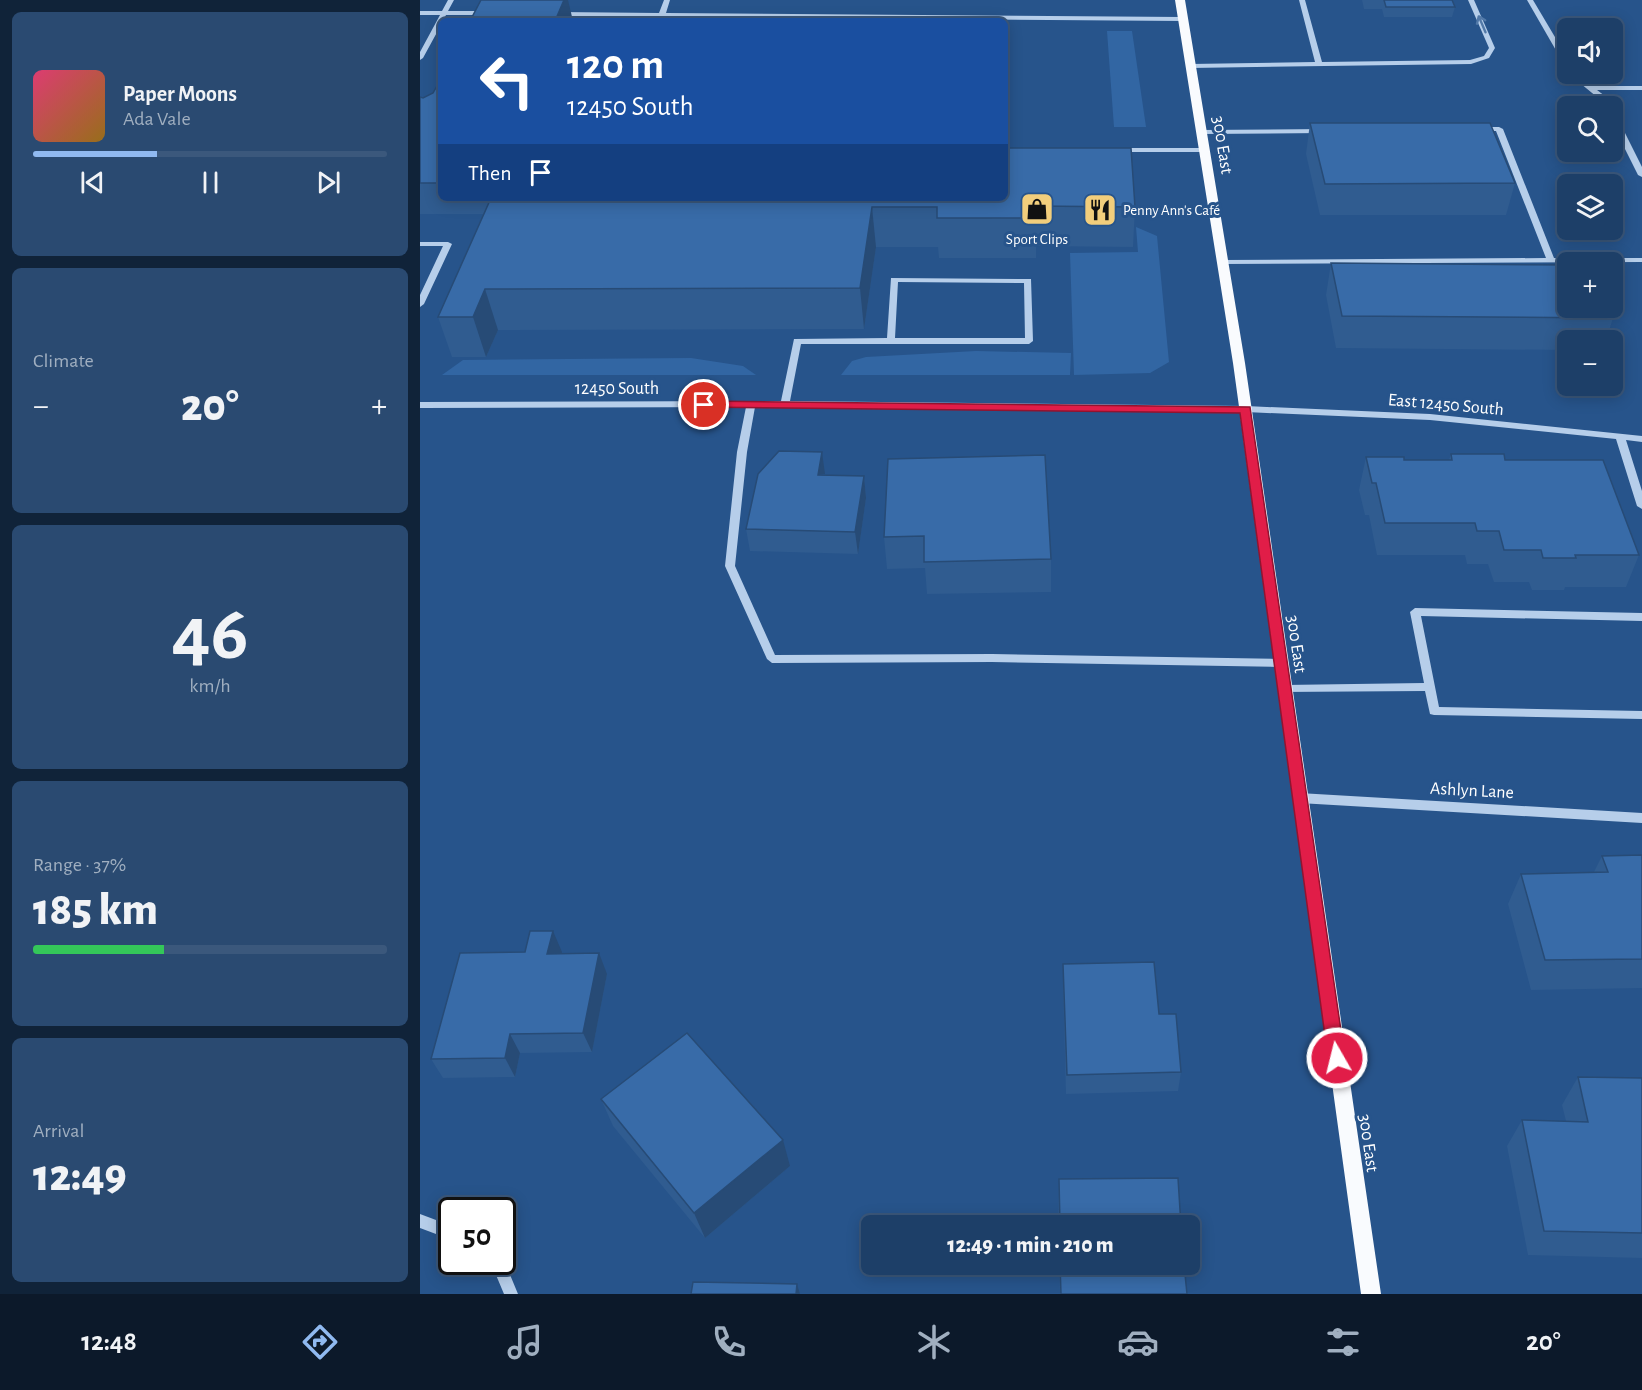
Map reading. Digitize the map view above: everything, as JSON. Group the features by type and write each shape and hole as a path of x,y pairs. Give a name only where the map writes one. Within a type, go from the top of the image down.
{"main road":[{"name":"300 East","path":"1180,0 1246,409 1299,798 1371,1294"}],"street":[{"path":"441,18 451,0"},
{"path":"660,18 667,0"},
{"path":"1302,0 1319,64"},
{"path":"1190,66 1471,62 1487,57 1492,48 1471,0"},
{"path":"1530,0 1557,47"},
{"path":"420,13 493,14"},
{"path":"549,14 660,18 1182,18"},
{"path":"420,58 438,24"},
{"path":"1583,84 1599,96"},
{"path":"1588,88 1642,88"},
{"path":"1475,129 1498,129 1550,259"},
{"path":"1201,132 1333,131"},
{"path":"1623,137 1642,175"},
{"path":"1110,150 1204,150"},
{"path":"420,244 448,244 420,304"},
{"path":"1222,262 1642,260"},
{"path":"785,405 797,342 891,342 1029,341 1029,281 894,280 891,342"},
{"name":"12450 South","path":"420,405 1246,409"},
{"path":"751,405 742,452 730,566 772,659 992,658 1280,663"},
{"name":"East 12450 South","path":"1246,409 1430,417 1642,439"},
{"path":"1620,437 1642,506"},
{"path":"1642,617 1415,612 1434,711 1642,715"},
{"path":"1284,689 1430,687"},
{"name":"Ashlyn Lane","path":"1299,798 1642,818"},
{"path":"420,1221 438,1228"},
{"path":"503,1275 512,1294"}],"shaded area":[{"path":"1107,31 1132,31 1146,127 1114,127"},
{"path":"1136,227 1157,236 1169,362 1150,373 1074,375 1070,253 1138,252"},
{"path":"976,351 1071,353 1070,375 841,375 852,361 866,357"},
{"path":"691,358 743,366 756,375 442,375 463,360"}],"building":[{"path":"481,0 564,0 556,18 472,18"},
{"path":"1384,0 1452,0 1455,7 1386,7"},
{"path":"438,84 438,183 420,183 420,97 423,98 433,93"},
{"path":"1310,123 1490,123 1515,183 1325,184"},
{"path":"1008,148 1131,148 1135,207 1036,206 1037,218 937,218 937,207 872,207 860,288 485,289 473,317 438,317 490,201 1008,201"},
{"path":"1331,263 1557,265 1557,318 1342,316"},
{"path":"779,451 822,452 818,475 864,476 855,532 746,529 758,474"},
{"path":"1451,454 1504,454 1505,460 1603,460 1639,555 1575,555 1576,558 1543,558 1541,550 1504,550 1499,531 1477,531 1475,523 1385,523 1376,483 1372,483 1366,457 1452,460"},
{"path":"1045,455 1051,559 924,562 924,536 884,537 888,459"},
{"path":"1642,855 1642,959 1545,960 1521,874 1608,872 1602,856"},
{"path":"530,931 553,931 547,954 599,953 583,1033 510,1034 505,1058 431,1059 460,953 525,952"},
{"path":"1154,962 1159,1014 1176,1014 1181,1072 1067,1075 1063,964"},
{"path":"687,1033 783,1140 694,1213 601,1099"},
{"path":"1578,1077 1642,1078 1642,1233 1544,1231 1522,1120 1588,1122"},
{"path":"1178,1178 1180,1215 1060,1215 1059,1179"},
{"path":"1060,1275 1185,1275 1187,1294 1061,1294"},
{"path":"693,1282 797,1284 796,1294 691,1294"}],"place":[{"name":"Sport Clips","path":"1037,209"},
{"name":"Penny Ann's Café","path":"1100,210"}],"route":[{"path":"704,405 1246,409 1337,1058"}]}
